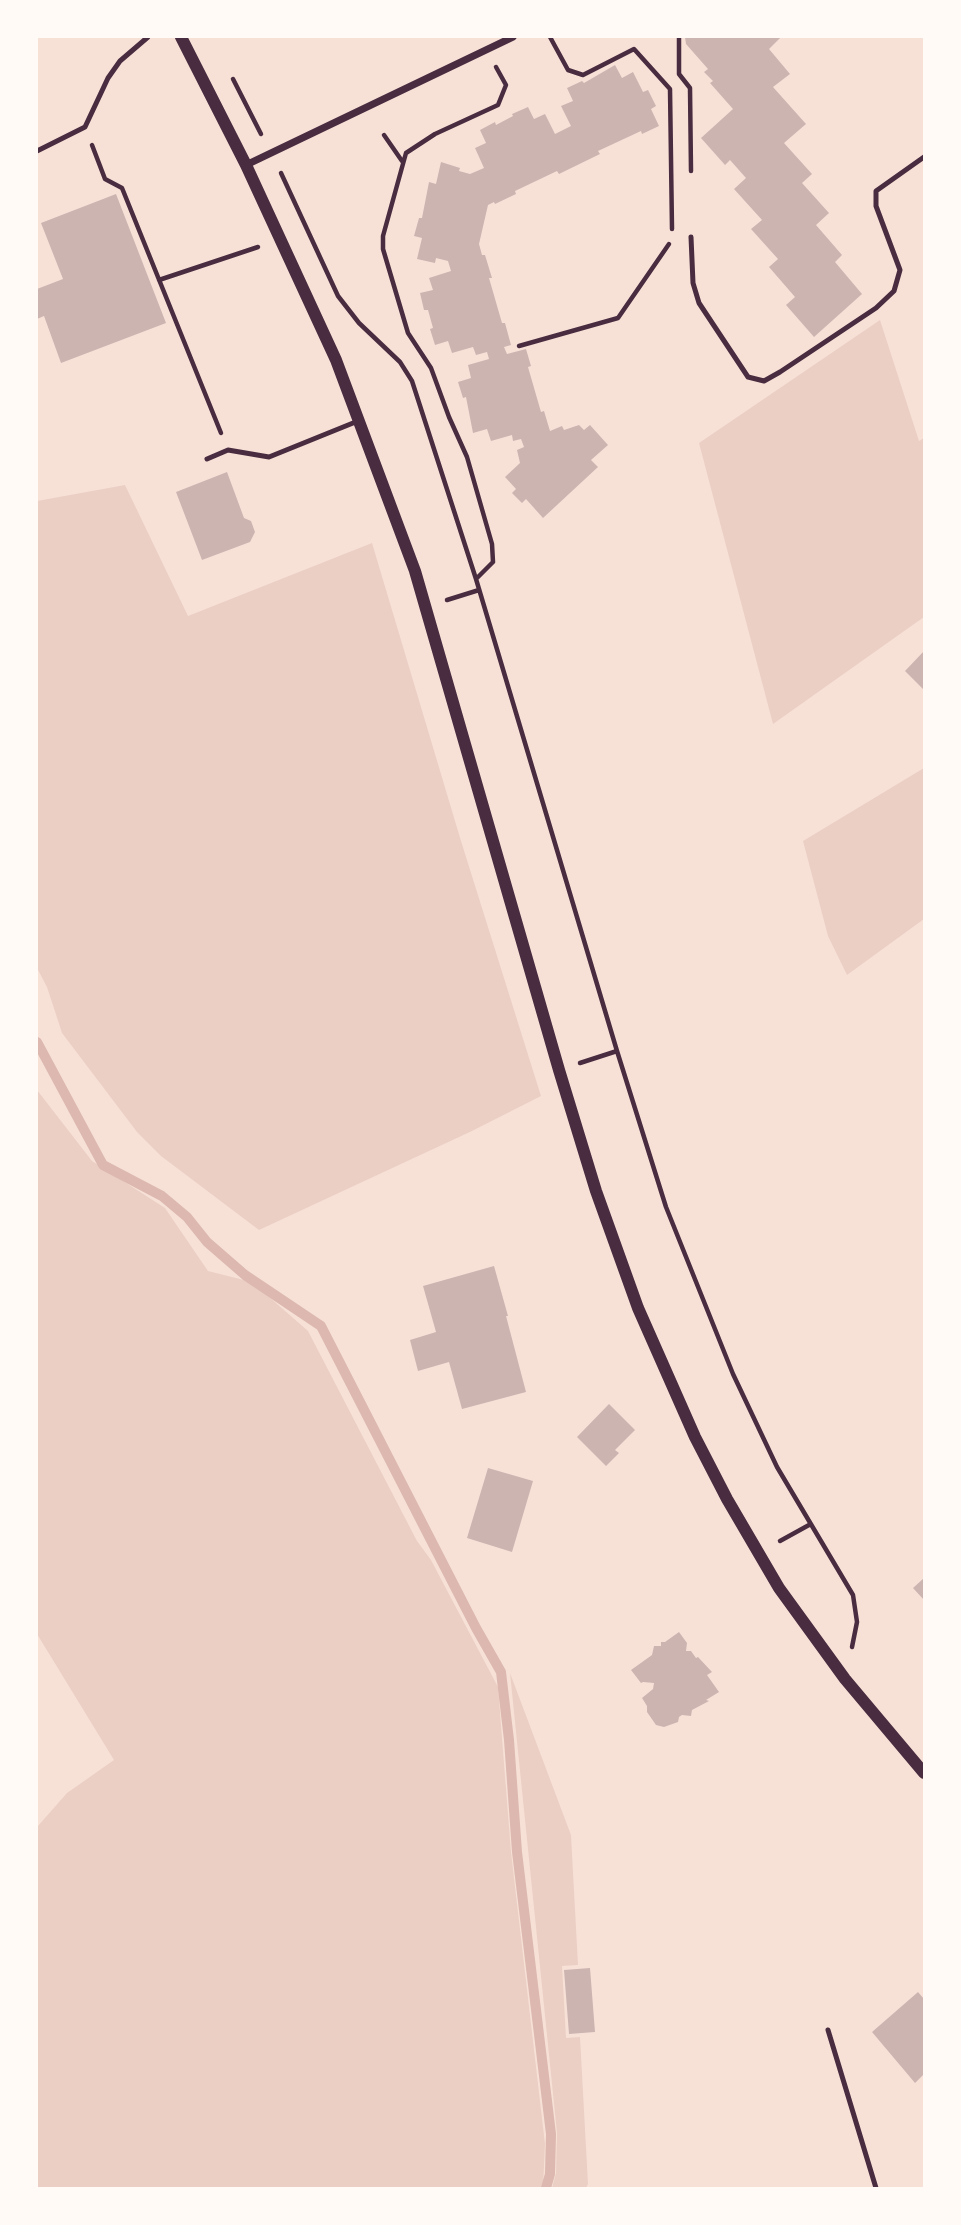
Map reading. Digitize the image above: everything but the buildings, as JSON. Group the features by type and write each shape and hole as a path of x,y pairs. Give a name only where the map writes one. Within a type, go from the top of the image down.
{"street":[{"path":"181,37 246,165 336,360 415,571 559,1070 638,1308 695,1437 758,1554 779,1588 845,1679 924,1773"},
{"path":"246,165 513,37"}],"lane":[{"path":"37,151 85,128 114,69 148,37"},
{"path":"691,237 693,283 699,303 747,377 764,381 876,308 894,291 900,270 876,206 876,191 924,157"},
{"path":"207,458 228,450 269,457 358,421"},
{"path":"828,2030 876,2188"}],"path":[{"path":"519,346 618,318 672,240 670,89 634,49 583,75 568,70 550,37"},
{"path":"679,37 679,74 690,88 691,171"},
{"path":"229,71 271,152 338,296 348,310 400,362 412,381 476,579 666,1207 733,1374 777,1467 853,1595 857,1622 845,1679"},
{"path":"476,579 493,562 489,532 467,457 431,368 408,333 383,249 386,221 406,153 435,134 498,105 506,85"},
{"path":"85,128 105,179 122,188 228,450"},
{"path":"384,135 403,162"},
{"path":"159,280 308,229"},
{"path":"426,607 479,590"},
{"path":"559,1070 617,1051"},
{"path":"758,1554 809,1525"}],"shaded area":[{"path":"880,320 919,441 924,438 924,617 773,724 699,443"},
{"path":"125,485 188,616 372,543 541,1096 259,1230 161,1156 137,1132 62,1033 47,987 37,968 37,501"},
{"path":"924,768 924,919 847,975 828,936 803,841"},
{"path":"37,1090 92,1161 165,1208 208,1271 252,1282 308,1331 417,1541 431,1560 498,1687 511,1852 545,2144 543,2188 37,2188 37,1827 67,1793 114,1760 37,1634"},
{"path":"510,1673 571,1835 578,1965 562,1966 566,2038 580,2037 588,2184 586,2188 552,2188 556,2173 557,2133"}],"waterway":[{"path":"37,1042 103,1165 162,1196 187,1217 207,1242 245,1275 321,1326 501,1672 517,1852 551,2134 550,2174 546,2188"}]}
